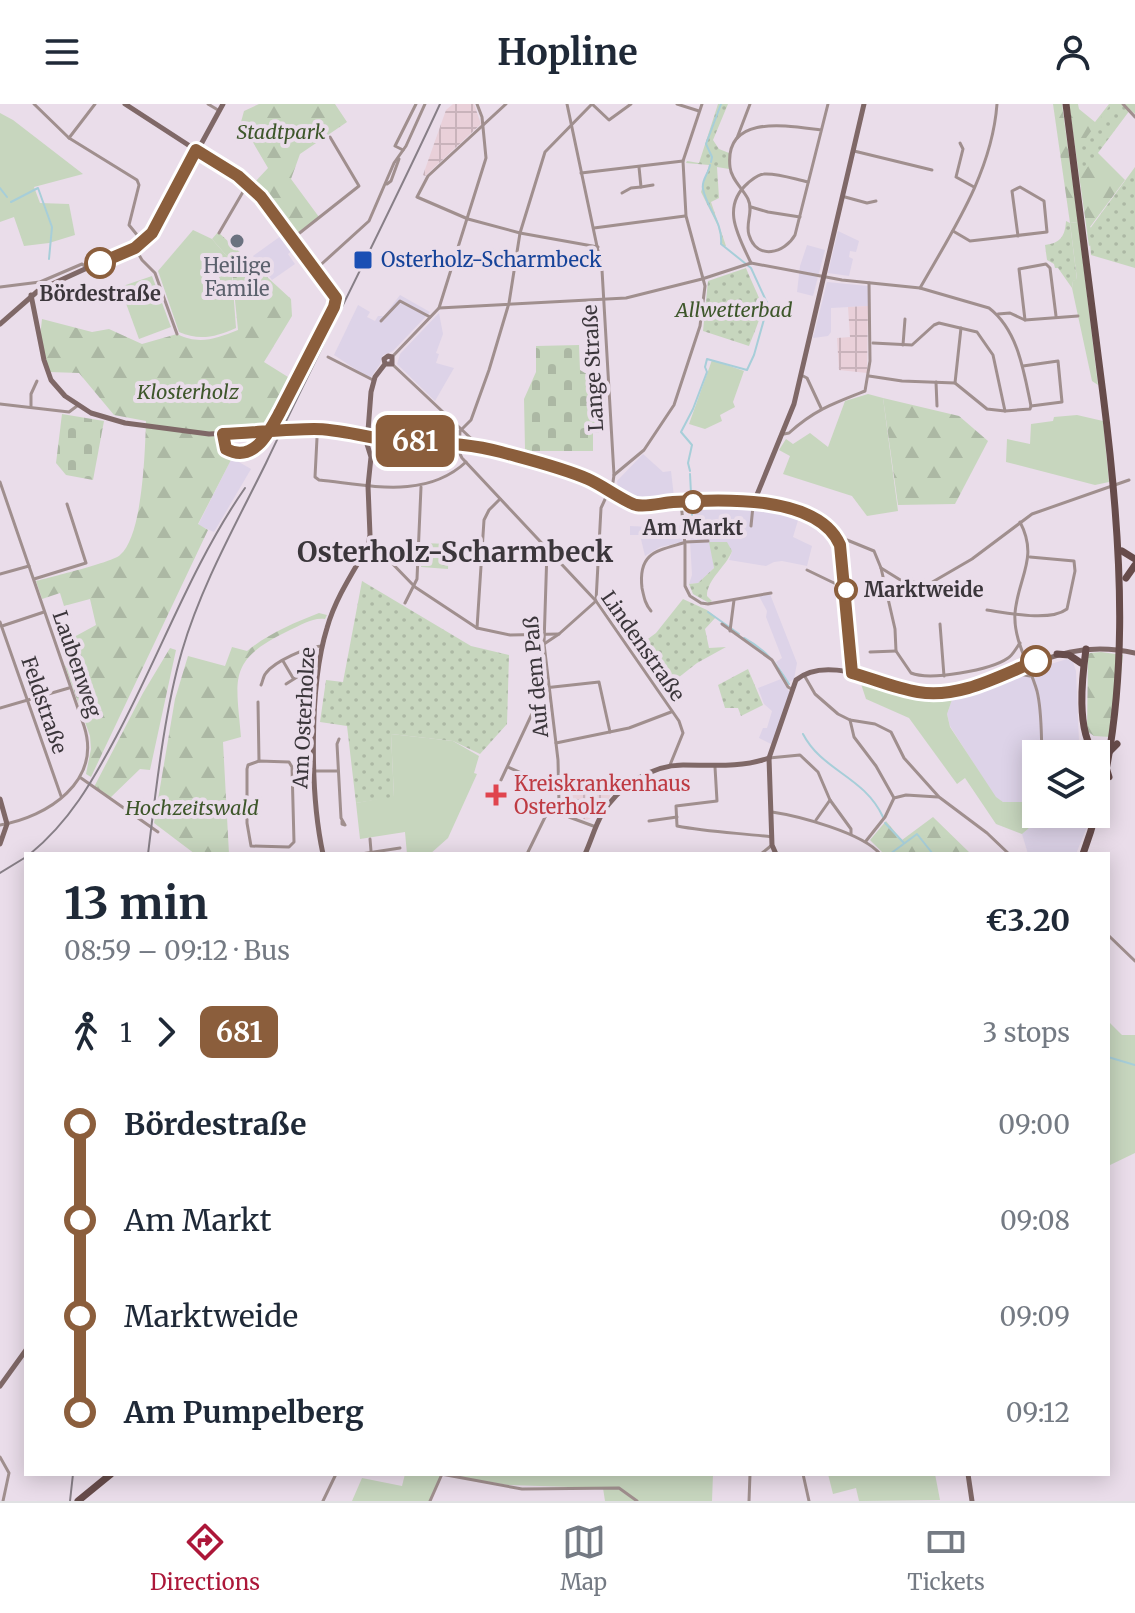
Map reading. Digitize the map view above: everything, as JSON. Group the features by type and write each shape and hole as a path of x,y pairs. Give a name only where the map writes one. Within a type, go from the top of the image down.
{"main road":[{"path":"1066,104 1125,580 1126,660 1119,742 1110,779"},
{"path":"1122,551 1135,562 1125,580"},
{"path":"1083,649 1083,727 1087,740"},
{"path":"1057,654 1069,655 1082,667"},
{"path":"1110,751 1119,742"},
{"path":"1084,852 1093,828"},
{"path":"78,1501 109,1476"}],"street":[{"path":"34,104 69,138 137,180 139,185 129,225 144,242"},
{"path":"69,138 95,104"},
{"path":"125,104 248,184 332,290 336,302 266,437 248,452 231,452 226,449 223,434"},
{"path":"0,324 31,295 144,242 152,233 220,107 208,104"},
{"path":"403,150 395,146 416,104"},
{"path":"314,271 369,221 390,171 425,104"},
{"path":"477,104 483,125 486,158 439,308 373,380 367,437 371,457 368,546 384,555 415,587 477,628 510,635 559,634"},
{"path":"506,104 428,176 417,197 468,219 520,233 598,247"},
{"name":"Lange Straße","path":"567,104 598,247 604,299 614,475 601,508 596,601"},
{"path":"460,431 471,420 483,389 509,303 520,233 545,152 592,104 609,120 631,104"},
{"path":"677,104 699,111"},
{"path":"614,475 644,450 674,405 700,326 704,302 702,279 686,216 683,161 702,104"},
{"path":"750,104 731,152 730,167 751,207 750,239 765,252 783,250 791,242 828,104"},
{"path":"751,526 754,502 763,475 784,434 801,375 864,104"},
{"path":"920,288 953,231 986,162 997,104"},
{"path":"1123,104 1135,117"},
{"path":"737,138 760,125 821,130"},
{"path":"292,239 359,186 330,137"},
{"path":"960,143 963,149 956,177 975,187"},
{"path":"852,151 932,170"},
{"path":"581,173 683,161"},
{"path":"639,166 641,187"},
{"path":"750,263 733,224 733,212 742,189 764,174 808,182"},
{"path":"219,233 248,184"},
{"path":"622,193 653,185"},
{"path":"953,231 970,241 1018,236 1048,230 1044,201 1020,187 1012,191 1018,236"},
{"path":"842,197 867,203 876,201"},
{"path":"751,207 800,217"},
{"path":"594,228 686,216"},
{"path":"135,248 155,273 177,334"},
{"path":"439,308 646,294 750,263 823,277 920,288 989,308 998,314 1012,336 1022,366 1030,408"},
{"path":"0,287 40,282 82,264 87,268"},
{"path":"1025,320 1019,269 1046,264 1050,268 1056,316"},
{"path":"784,434 821,408 865,391 871,343 869,283"},
{"path":"31,295 49,375 77,406 125,423 223,434 316,429 367,437 460,444 574,474 636,505 754,502 788,508 815,519 831,529 839,543 852,673"},
{"path":"381,321 400,301 430,317"},
{"path":"19,306 35,309"},
{"path":"998,314 1010,313 1025,320 1078,316"},
{"path":"903,345 905,319"},
{"path":"871,343 917,343 934,325 977,332 993,355 1005,411"},
{"path":"955,383 961,328"},
{"path":"328,357 373,380"},
{"path":"869,376 955,383 987,409 1005,411 1062,402 1058,361 1022,366"},
{"path":"390,362 480,447"},
{"path":"801,375 807,378 821,408"},
{"path":"31,406 31,394 37,381"},
{"path":"936,382 937,406"},
{"path":"0,404 69,412 77,406"},
{"name":"Lindenstraße","path":"460,431 460,455 596,601 672,711 683,733 670,765"},
{"path":"317,438 315,477 319,480 368,486 421,487 466,462"},
{"path":"881,568 902,581 918,585 932,583 972,559 1032,514 1129,480"},
{"name":"Laubenweg","path":"0,482 87,737 88,748 81,778"},
{"path":"405,603 417,579 421,487"},
{"path":"477,628 484,520 500,499"},
{"path":"681,502 687,591 701,603 771,593"},
{"path":"33,579 86,563 67,504"},
{"path":"1020,522 1026,534 1030,557 1015,615 1020,643 1040,703 1041,740"},
{"path":"839,543 847,540 874,551 895,629 896,651 911,673 921,677 944,676 1007,659 1020,643"},
{"path":"651,611 646,604 642,585 642,568 646,559 660,549 685,542 708,541"},
{"name":"Am Osterholze","path":"323,852 315,801 318,673 322,646 338,600 368,546"},
{"name":"Auf dem Paß","path":"547,550 544,644 556,743 559,803"},
{"path":"987,610 1015,615 1059,614 1067,609 1075,571 1074,561 1030,557"},
{"path":"0,574 29,566"},
{"path":"807,570 834,583 845,584"},
{"path":"886,595 902,581"},
{"path":"731,628 734,600"},
{"path":"544,644 596,601"},
{"path":"1,624 44,612"},
{"name":"Feldstraße","path":"1,624 61,798"},
{"path":"722,624 761,651 793,690"},
{"path":"940,624 944,676"},
{"path":"261,685 266,672 283,661 312,647 322,646"},
{"path":"775,852 772,845 769,758 798,677 820,671 852,673 900,688 930,693 959,690 1057,654 1083,649 1135,653"},
{"path":"870,652 896,651"},
{"path":"283,661 293,678"},
{"path":"286,684 305,672"},
{"path":"1007,673 1032,677"},
{"path":"804,675 815,694 850,720 875,724 891,732 904,758 939,797 1007,852"},
{"path":"501,780 544,688 599,682 610,732"},
{"path":"0,708 69,688"},
{"path":"258,702 259,761"},
{"path":"556,743 648,722 672,711"},
{"path":"850,720 854,737 876,766 894,798"},
{"path":"339,739 342,821"},
{"path":"586,852 605,809 649,771 670,765 715,767 800,755 824,781 830,800 851,829 851,836"},
{"path":"259,761 289,762 293,771 294,842 289,847 251,846 247,823 248,765 259,761"},
{"path":"507,767 560,790"},
{"path":"715,767 717,801 676,806 677,826 704,832 772,837"},
{"path":"293,771 338,771"},
{"path":"3,825 33,816 61,798 81,778 158,832"},
{"path":"894,798 906,795 939,797"},
{"path":"866,841 885,817 894,798"},
{"path":"0,799 3,825 0,844"},
{"path":"815,821 830,800"},
{"path":"528,852 550,807 559,803 569,817 596,827"},
{"path":"772,812 815,821 866,841 879,852"},
{"path":"649,821 677,817"},
{"path":"370,839 371,851"},
{"path":"763,852 772,845"},
{"path":"368,852 400,848"},
{"path":"1110,937 1135,961"},
{"path":"0,1386 24,1353"},
{"path":"0,1457 9,1473 3,1501"},
{"path":"323,1501 335,1476"},
{"path":"430,1501 440,1476"},
{"path":"452,1476 522,1489 619,1488 637,1501"},
{"path":"749,1501 750,1476"},
{"path":"803,1476 809,1501"},
{"path":"968,1476 972,1501"}],"shaded area":[{"path":"453,104 474,104 481,124 425,176 446,110"},
{"path":"838,231 859,241 856,252 850,251 849,257 853,259 849,276 828,273"},
{"path":"285,233 296,248 288,254 295,264 272,280 253,256"},
{"path":"807,245 825,250 813,296 797,292 800,266"},
{"path":"827,282 868,286 868,306 831,308 831,332 828,336 813,338"},
{"path":"400,295 430,312 393,351 383,355 372,376 369,378 334,355 358,305 370,312 367,317 375,321 378,316 384,316"},
{"path":"868,306 867,373 839,370 837,338 850,337 848,307"},
{"path":"439,313 443,334 436,363 454,368 435,401 397,364 400,354"},
{"path":"643,454 663,472 671,471 674,497 641,501 618,488 617,481"},
{"path":"232,458 251,469 214,532 198,525"},
{"path":"728,503 778,509 799,517 793,537 812,546 807,566 782,561 766,566 729,560 732,551 710,542 714,568 698,583 689,584 695,507"},
{"path":"674,522 675,526 681,525 683,542 660,547 645,556 640,535 630,535 630,526 650,527"},
{"path":"770,594 797,663 794,679 789,682 776,662 782,658 759,596"},
{"path":"1067,659 1073,662 1076,671 1079,740 1022,740 1022,802 1003,802 995,797 950,726 947,714 954,694"},
{"path":"781,679 790,693 773,745 759,738 763,728 767,728 772,711 764,704 758,688"},
{"path":"597,776 610,797 592,818 586,820 567,810 562,796 565,786"},
{"path":"1029,828 1086,828 1077,852 1027,852 1022,834"}],"green space":[{"name":"Stadtpark","path":"259,104 335,104 347,122 300,154 291,179 319,217 292,237 254,183 268,168 241,122 244,111"},
{"path":"718,104 728,104 713,140 719,149 729,153 729,169 717,167 719,198 711,202 726,246 723,247 718,226 701,192 709,165 686,163 699,163"},
{"path":"1053,104 1062,104 1078,222 1070,223"},
{"path":"1069,104 1078,104 1079,109 1095,122 1109,104 1119,104 1097,152 1125,180 1090,227 1107,239 1089,246"},
{"path":"1111,104 1135,104 1135,114 1130,110 1083,173 1081,145"},
{"path":"0,113 83,174 34,187 40,203 69,204 75,235 24,246 14,217 0,222"},
{"path":"1135,167 1135,268 1091,255 1089,230"},
{"path":"1066,221 1070,223 1077,280 1073,281 1072,288 1058,268 1047,260 1045,245 1061,238"},
{"path":"1078,222 1098,385 1092,381 1072,288 1073,281 1077,279 1070,223"},
{"path":"193,230 212,239 231,261 236,328 214,336 201,337 179,332 158,271"},
{"name":"Klosterholz","path":"218,232 291,299 292,316 264,362 288,377 262,430 221,432 221,452 232,458 198,524 208,530 91,777 86,774 90,736 65,666 79,659 74,637 96,625 90,599 64,606 60,593 42,599 36,581 115,558 128,545 141,492 146,421 114,415 79,373 49,372 40,337 42,319 92,332 109,329 142,344 177,334 207,340 238,330 231,261 212,239"},
{"name":"Allwetterbad","path":"746,268 761,306 749,346 703,331 708,281"},
{"path":"152,276 171,327 139,339 120,287"},
{"path":"579,345 580,370 599,373 604,377 607,432 593,433 593,451 525,449 524,399 536,372 536,346"},
{"path":"712,360 744,371 733,402 735,407 720,415 722,421 705,429 689,424"},
{"path":"868,394 883,398 898,511 867,516 852,496 783,474 790,456 779,450 786,439 793,444 810,433 828,447 845,401"},
{"path":"883,398 959,416 988,441 955,504 898,505"},
{"path":"62,414 104,421 93,480 66,475 56,463"},
{"path":"1077,415 1103,421 1109,482 1095,485 1006,462 1007,439 1030,444 1031,424 1053,421 1054,417"},
{"path":"709,542 727,542 732,551 710,584 707,596 712,601 709,603 693,594 689,584 698,583 714,568"},
{"path":"422,543 449,544 448,569 421,567"},
{"path":"362,581 471,646 509,655 507,724 480,754 453,741 391,734 394,797 356,803 347,726 320,722 326,680 343,682"},
{"path":"683,599 716,617 705,629 709,648 726,647 697,663 669,685 650,661 644,665 633,650 656,633"},
{"name":"Hochzeitswald","path":"319,613 327,615 325,619 307,622 270,641 245,661 238,685 241,737 223,742 229,852 192,852 154,823 175,699 188,656 225,666 232,647 247,651 281,629"},
{"path":"170,648 176,650 150,770 140,769 110,798 94,787"},
{"path":"1101,652 1123,655 1115,734 1111,737 1094,736 1087,731 1088,655"},
{"path":"748,669 763,705 741,716 738,708 725,708 718,685"},
{"path":"859,678 924,696 954,694 947,714 950,727 996,797 1003,802 1022,802 1022,828 1029,828 1022,834 996,824 965,778 957,784 909,718 866,699"},
{"path":"391,734 453,741 479,756 474,773 477,774 448,838 432,852 407,852 405,832 360,839 356,803 394,796"},
{"path":"933,817 969,852 882,852 870,840 886,821 902,840"},
{"path":"1110,1023 1122,1035 1135,1035 1135,1153 1110,1165"},
{"path":"404,1476 441,1476 429,1501 352,1501 362,1478 402,1486"},
{"path":"454,1476 713,1476 712,1501 605,1501 603,1488 508,1485"},
{"path":"828,1476 935,1476 940,1500 859,1501 856,1488 833,1494"}],"waterway":[{"path":"711,162 706,144 721,104"},
{"path":"690,471 688,463 692,445 681,432 707,372 707,359 747,370 768,305 751,268 721,244 720,229 703,189 710,165"},
{"path":"0,188 7,197"},
{"path":"11,202 38,188 52,227 49,259"},
{"path":"690,474 691,493"},
{"path":"692,509 692,532"},
{"path":"708,612 739,634"},
{"path":"744,638 770,658 789,684"},
{"path":"803,734 821,757 865,792 883,817"},
{"path":"885,823 904,843"},
{"path":"893,852 917,834 931,852"},
{"path":"1110,1058 1135,1065"}],"railway":[{"path":"148,852 170,700 182,651 199,603 440,104"},
{"path":"32,852 57,828 98,770 209,547 245,488"},
{"path":"0,873 24,858"},
{"path":"70,1501 73,1476"}],"bus line":[{"name":"681","path":"100,263 135,248 152,233 196,150 238,176 261,197 336,298 334,307 272,428 266,437 264,440 248,452 226,449 223,434 243,434 262,432 289,430 316,429 335,430 390,440 466,444 499,451 574,474 636,505 730,501 788,508 825,524 840,545 852,673 900,688 930,693 981,684 1036,661"}],"place":[{"name":"Heilige Famile","path":"237,241"},
{"name":"Osterholz-Scharmbeck","path":"363,260"},
{"name":"Bördestraße","path":"100,263"},
{"name":"Am Markt","path":"693,502"},
{"name":"Marktweide","path":"846,590"},
{"name":"Kreiskrankenhaus Osterholz","path":"496,795"}],"district":[{"name":"Osterholz-Scharmbeck","path":"455,552"}]}
